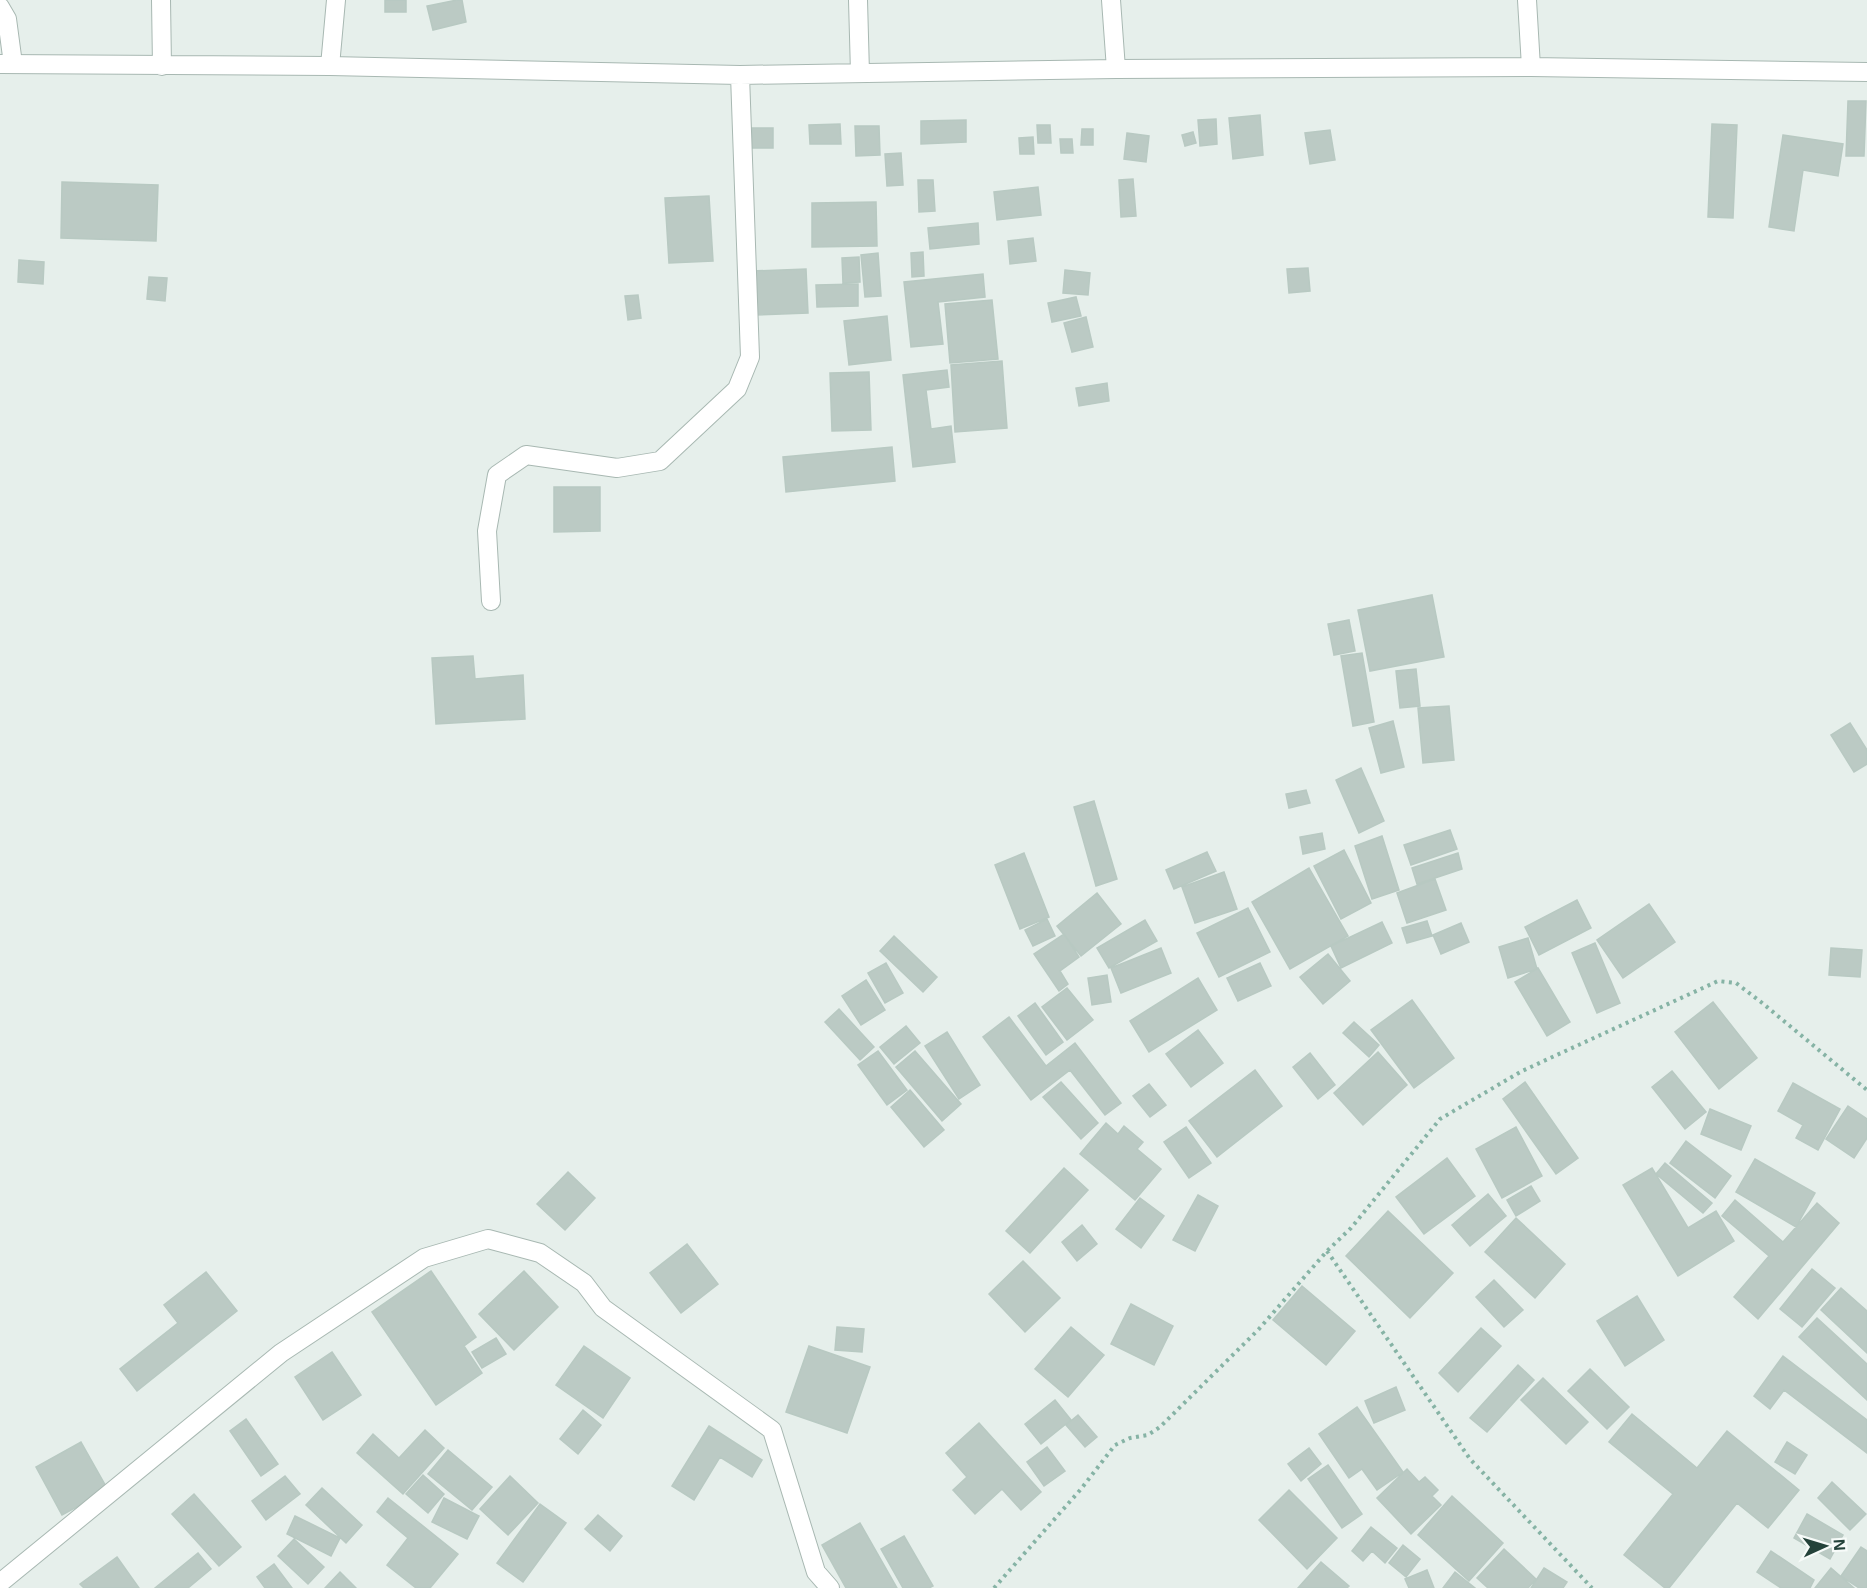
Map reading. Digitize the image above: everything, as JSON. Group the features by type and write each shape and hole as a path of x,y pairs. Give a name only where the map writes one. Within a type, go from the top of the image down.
{"street":[{"path":"161,0 162,66"},
{"path":"330,66 336,0"},
{"path":"858,0 860,73"},
{"path":"1111,0 1116,69"},
{"path":"1527,0 1531,67"},
{"path":"0,8 7,18 6,64 330,66 740,75 1116,69 1531,67 1867,72"},
{"path":"491,601 487,531 497,475 526,455 617,468 660,461 737,389 750,357 740,75"},
{"path":"0,1582 281,1353 424,1258 488,1239 540,1253 584,1284 603,1308 772,1430 816,1572 830,1588"}],"path":[{"path":"994,1588 1081,1490 1115,1445 1130,1438 1148,1435 1160,1427 1259,1329 1327,1251 1351,1228 1440,1119 1522,1071 1718,981 1736,983 1867,1090"},
{"path":"1327,1251 1470,1459 1592,1588"}],"building":[{"path":"385,0 406,0 406,12 385,12"},
{"path":"462,0 466,22 433,30 427,6"},
{"path":"1848,101 1866,101 1864,156 1846,156"},
{"path":"1260,115 1263,155 1233,159 1229,118"},
{"path":"1216,119 1217,144 1200,146 1198,120"},
{"path":"966,120 966,142 921,144 921,121"},
{"path":"840,124 841,144 810,144 809,125"},
{"path":"1712,124 1737,125 1733,218 1708,217"},
{"path":"1037,125 1050,125 1051,143 1038,143"},
{"path":"855,126 879,126 880,155 856,156"},
{"path":"752,128 773,128 773,148 752,148"},
{"path":"1082,129 1093,129 1093,145 1081,145"},
{"path":"1330,130 1335,160 1310,164 1305,133"},
{"path":"1193,132 1196,143 1185,146 1182,135"},
{"path":"1127,133 1149,136 1146,162 1124,159"},
{"path":"1783,135 1843,144 1838,176 1803,170 1794,231 1769,227"},
{"path":"1033,137 1034,154 1020,154 1019,138"},
{"path":"1060,139 1072,139 1073,153 1061,153"},
{"path":"901,153 903,185 887,186 885,154"},
{"path":"1133,179 1136,216 1121,217 1119,180"},
{"path":"918,180 933,180 935,211 919,212"},
{"path":"62,182 158,185 156,241 61,238"},
{"path":"1038,187 1041,215 997,220 994,192"},
{"path":"709,196 713,261 669,263 665,198"},
{"path":"876,202 877,246 812,247 812,203"},
{"path":"978,223 979,244 930,249 928,228"},
{"path":"1033,238 1036,261 1010,264 1008,241"},
{"path":"923,252 924,276 912,277 911,253"},
{"path":"878,253 881,296 865,297 861,255"},
{"path":"859,257 860,282 843,283 842,258"},
{"path":"19,260 44,262 43,284 18,282"},
{"path":"1308,268 1310,291 1289,293 1287,269"},
{"path":"806,269 808,313 754,315 752,271"},
{"path":"1065,270 1090,273 1088,295 1063,293"},
{"path":"983,274 985,297 938,302 943,344 911,347 904,282"},
{"path":"149,277 167,278 165,301 147,299"},
{"path":"858,284 858,306 817,307 816,285"},
{"path":"638,295 641,318 628,320 625,296"},
{"path":"1076,297 1081,316 1052,322 1048,303"},
{"path":"992,300 998,359 950,363 945,304"},
{"path":"887,316 891,360 849,365 844,321"},
{"path":"1086,317 1093,347 1072,352 1064,323"},
{"path":"1002,361 1007,428 955,432 951,365"},
{"path":"947,370 949,387 926,390 931,429 951,426 955,462 913,467 903,375"},
{"path":"869,372 871,430 832,431 830,373"},
{"path":"1107,383 1109,401 1079,406 1076,388"},
{"path":"892,447 895,481 786,492 783,457"},
{"path":"554,487 600,487 600,531 554,532"},
{"path":"1432,595 1444,657 1370,671 1358,610"},
{"path":"1349,620 1355,651 1334,655 1328,624"},
{"path":"1362,653 1374,722 1353,726 1341,656"},
{"path":"473,656 475,679 523,675 525,719 436,724 432,658"},
{"path":"1416,669 1420,706 1400,708 1396,671"},
{"path":"1449,706 1454,760 1423,763 1418,708"},
{"path":"1393,721 1404,767 1381,773 1369,728"},
{"path":"1850,723 1867,750 1867,764 1854,772 1831,735"},
{"path":"1361,768 1384,821 1359,833 1336,780"},
{"path":"1306,790 1310,803 1289,808 1286,794"},
{"path":"1094,801 1117,879 1096,886 1074,807"},
{"path":"1450,830 1457,849 1411,865 1404,845"},
{"path":"1322,833 1325,849 1303,854 1300,837"},
{"path":"1382,836 1399,890 1372,899 1355,846"},
{"path":"1344,850 1371,903 1341,919 1314,866"},
{"path":"1207,852 1216,871 1174,889 1166,870"},
{"path":"1024,853 1049,917 1020,929 995,865"},
{"path":"1458,853 1462,869 1417,884 1412,868"},
{"path":"1309,868 1348,936 1290,969 1252,902"},
{"path":"1224,872 1237,909 1195,923 1182,887"},
{"path":"1435,879 1446,910 1407,923 1397,893"},
{"path":"1097,893 1121,924 1081,956 1057,926"},
{"path":"1577,900 1591,928 1539,955 1525,927"},
{"path":"1649,904 1675,942 1623,978 1597,940"},
{"path":"1248,908 1270,952 1219,977 1197,933"},
{"path":"1047,919 1055,936 1033,946 1025,930"},
{"path":"1145,920 1157,941 1109,968 1097,948"},
{"path":"1427,921 1432,936 1407,943 1402,928"},
{"path":"1382,922 1392,943 1341,968 1331,946"},
{"path":"1461,923 1469,942 1441,954 1433,935"},
{"path":"1064,934 1079,957 1060,971 1068,984 1059,991 1034,954"},
{"path":"894,936 937,977 923,992 880,951"},
{"path":"1528,938 1537,969 1508,978 1499,947"},
{"path":"1595,943 1620,1003 1597,1013 1572,953"},
{"path":"1161,948 1171,973 1121,993 1111,968"},
{"path":"1831,948 1862,950 1860,977 1829,975"},
{"path":"1328,954 1350,981 1323,1004 1300,977"},
{"path":"886,963 903,993 885,1003 868,973"},
{"path":"1260,963 1271,986 1238,1001 1227,978"},
{"path":"1538,968 1570,1022 1547,1036 1515,982"},
{"path":"1107,975 1111,1002 1092,1005 1088,978"},
{"path":"1198,978 1217,1010 1149,1052 1130,1021"},
{"path":"866,980 885,1010 861,1025 842,996"},
{"path":"1067,988 1093,1020 1067,1040 1042,1007"},
{"path":"1412,1000 1454,1058 1414,1088 1371,1030"},
{"path":"1713,1002 1757,1058 1719,1089 1675,1032"},
{"path":"1035,1003 1063,1042 1046,1055 1018,1016"},
{"path":"839,1009 874,1047 860,1060 825,1022"},
{"path":"1009,1017 1046,1066 1075,1043 1121,1103 1105,1115 1070,1070 1031,1100 983,1037"},
{"path":"1354,1022 1379,1045 1369,1057 1343,1033"},
{"path":"906,1026 920,1043 894,1064 880,1047"},
{"path":"1198,1030 1223,1063 1191,1087 1166,1054"},
{"path":"947,1032 980,1085 959,1099 925,1046"},
{"path":"878,1051 907,1090 887,1105 858,1065"},
{"path":"915,1051 961,1104 942,1121 896,1067"},
{"path":"1378,1052 1407,1085 1363,1125 1334,1093"},
{"path":"1310,1053 1335,1085 1318,1099 1293,1067"},
{"path":"1255,1070 1282,1106 1217,1157 1189,1121"},
{"path":"1672,1071 1706,1112 1685,1129 1652,1087"},
{"path":"1061,1082 1098,1123 1081,1139 1043,1097"},
{"path":"1525,1082 1578,1158 1556,1174 1503,1099"},
{"path":"1793,1083 1840,1109 1818,1150 1796,1138 1803,1125 1778,1111"},
{"path":"1149,1084 1166,1105 1150,1117 1133,1096"},
{"path":"910,1090 944,1130 924,1147 891,1107"},
{"path":"1848,1106 1867,1119 1867,1138 1854,1158 1826,1139"},
{"path":"1710,1109 1751,1126 1741,1150 1701,1134"},
{"path":"1106,1123 1118,1134 1124,1126 1143,1142 1137,1149 1161,1169 1135,1200 1080,1154"},
{"path":"1186,1127 1211,1163 1189,1178 1164,1142"},
{"path":"1516,1127 1542,1176 1502,1198 1476,1149"},
{"path":"1686,1141 1731,1176 1715,1198 1670,1163"},
{"path":"1447,1158 1475,1196 1424,1234 1396,1197"},
{"path":"1755,1159 1815,1193 1796,1227 1736,1192"},
{"path":"1665,1163 1712,1203 1703,1213 1656,1174"},
{"path":"1064,1168 1088,1190 1030,1253 1006,1231"},
{"path":"1652,1168 1688,1228 1716,1211 1734,1241 1678,1276 1623,1185"},
{"path":"568,1172 595,1198 565,1230 537,1204"},
{"path":"1531,1186 1540,1201 1516,1216 1507,1200"},
{"path":"1488,1194 1506,1216 1470,1246 1452,1225"},
{"path":"1198,1195 1218,1206 1195,1251 1173,1240"},
{"path":"1140,1198 1164,1216 1141,1248 1116,1229"},
{"path":"1735,1200 1783,1242 1817,1203 1839,1223 1758,1319 1734,1297 1769,1256 1722,1216"},
{"path":"1388,1211 1453,1273 1410,1318 1346,1256"},
{"path":"1516,1218 1565,1264 1535,1298 1485,1252"},
{"path":"1082,1225 1097,1244 1077,1261 1062,1242"},
{"path":"687,1244 718,1284 681,1313 650,1273"},
{"path":"1023,1261 1060,1298 1025,1332 989,1294"},
{"path":"1812,1269 1835,1288 1802,1327 1780,1309"},
{"path":"431,1271 476,1337 464,1346 482,1373 436,1405 372,1312"},
{"path":"524,1271 558,1307 514,1350 479,1314"},
{"path":"206,1272 237,1311 137,1391 120,1369 178,1323 164,1305"},
{"path":"1494,1280 1523,1310 1504,1327 1476,1297"},
{"path":"1302,1286 1355,1331 1326,1365 1273,1320"},
{"path":"1841,1288 1867,1311 1867,1353 1821,1310"},
{"path":"1637,1296 1664,1340 1625,1366 1597,1321"},
{"path":"1131,1304 1173,1326 1154,1365 1111,1344"},
{"path":"1817,1318 1867,1364 1867,1400 1799,1337"},
{"path":"837,1327 864,1329 862,1352 835,1350"},
{"path":"1071,1327 1104,1355 1068,1397 1035,1369"},
{"path":"1481,1328 1501,1346 1458,1392 1439,1373"},
{"path":"496,1338 506,1354 482,1368 472,1352"},
{"path":"584,1346 630,1378 603,1418 556,1385"},
{"path":"809,1346 870,1367 847,1433 786,1412"},
{"path":"332,1352 361,1395 323,1420 295,1377"},
{"path":"1783,1356 1867,1420 1867,1453 1784,1390 1770,1409 1754,1396"},
{"path":"1518,1365 1534,1380 1487,1432 1470,1418"},
{"path":"1590,1369 1629,1407 1607,1429 1568,1391"},
{"path":"1543,1378 1588,1422 1566,1444 1521,1400"},
{"path":"1396,1387 1405,1410 1374,1423 1365,1401"},
{"path":"1055,1400 1071,1420 1041,1444 1025,1424"},
{"path":"1357,1407 1403,1472 1377,1490 1362,1469 1349,1478 1319,1434"},
{"path":"583,1410 601,1425 578,1454 560,1439"},
{"path":"1632,1414 1697,1468 1727,1431 1799,1490 1768,1528 1737,1503 1669,1588 1665,1588 1624,1555 1673,1494 1609,1442"},
{"path":"1078,1415 1097,1437 1085,1447 1066,1425"},
{"path":"246,1419 278,1464 261,1476 230,1431"},
{"path":"979,1423 1041,1492 1021,1510 1002,1489 975,1514 953,1490 967,1477 946,1453"},
{"path":"709,1426 762,1460 752,1477 720,1457 694,1500 672,1486"},
{"path":"425,1430 444,1448 403,1494 357,1453 373,1434 399,1458"},
{"path":"81,1442 108,1490 62,1515 36,1467"},
{"path":"1787,1442 1807,1455 1795,1474 1775,1462"},
{"path":"1047,1447 1065,1471 1044,1486 1027,1462"},
{"path":"1309,1448 1321,1464 1301,1481 1288,1464"},
{"path":"448,1450 492,1487 472,1510 428,1474"},
{"path":"1328,1465 1362,1514 1342,1528 1308,1479"},
{"path":"1407,1469 1419,1482 1425,1477 1438,1490 1432,1496 1441,1505 1411,1534 1377,1498"},
{"path":"423,1475 444,1494 428,1513 406,1494"},
{"path":"285,1476 300,1494 266,1520 252,1501"},
{"path":"510,1476 538,1503 508,1535 480,1509"},
{"path":"1832,1482 1866,1514 1850,1530 1818,1498"},
{"path":"322,1488 362,1525 346,1543 306,1505"},
{"path":"1289,1490 1337,1538 1307,1569 1259,1520"},
{"path":"194,1494 241,1547 219,1566 172,1514"},
{"path":"1452,1496 1503,1543 1469,1581 1418,1535"},
{"path":"388,1498 458,1554 430,1588 416,1588 387,1565 408,1538 377,1512"},
{"path":"444,1498 479,1516 467,1539 432,1522"},
{"path":"540,1504 566,1523 523,1582 497,1563"},
{"path":"1807,1514 1843,1535 1830,1559 1794,1538"},
{"path":"598,1515 622,1536 610,1551 585,1529"},
{"path":"295,1516 340,1538 331,1556 287,1534"},
{"path":"860,1523 897,1588 846,1588 822,1545"},
{"path":"1371,1527 1397,1548 1385,1563 1372,1551 1363,1561 1352,1551"},
{"path":"904,1536 933,1586 903,1588 881,1549"},
{"path":"294,1539 324,1567 308,1584 278,1556"},
{"path":"1403,1545 1420,1559 1406,1577 1389,1563"},
{"path":"1861,1547 1867,1551 1867,1588 1859,1588 1841,1576"},
{"path":"1504,1549 1536,1579 1528,1588 1488,1588 1477,1578"},
{"path":"1771,1551 1814,1580 1810,1588 1781,1588 1757,1572"},
{"path":"198,1553 211,1569 188,1588 155,1588"},
{"path":"117,1557 139,1588 84,1588 80,1584"},
{"path":"1321,1562 1349,1586 1347,1588 1298,1588"},
{"path":"274,1564 292,1588 265,1588 257,1577"},
{"path":"1544,1568 1567,1582 1563,1588 1531,1588"},
{"path":"1831,1568 1854,1588 1815,1588"},
{"path":"1427,1570 1434,1588 1409,1588 1405,1579"},
{"path":"340,1572 356,1588 325,1588"},
{"path":"1455,1572 1475,1588 1443,1588"}]}
